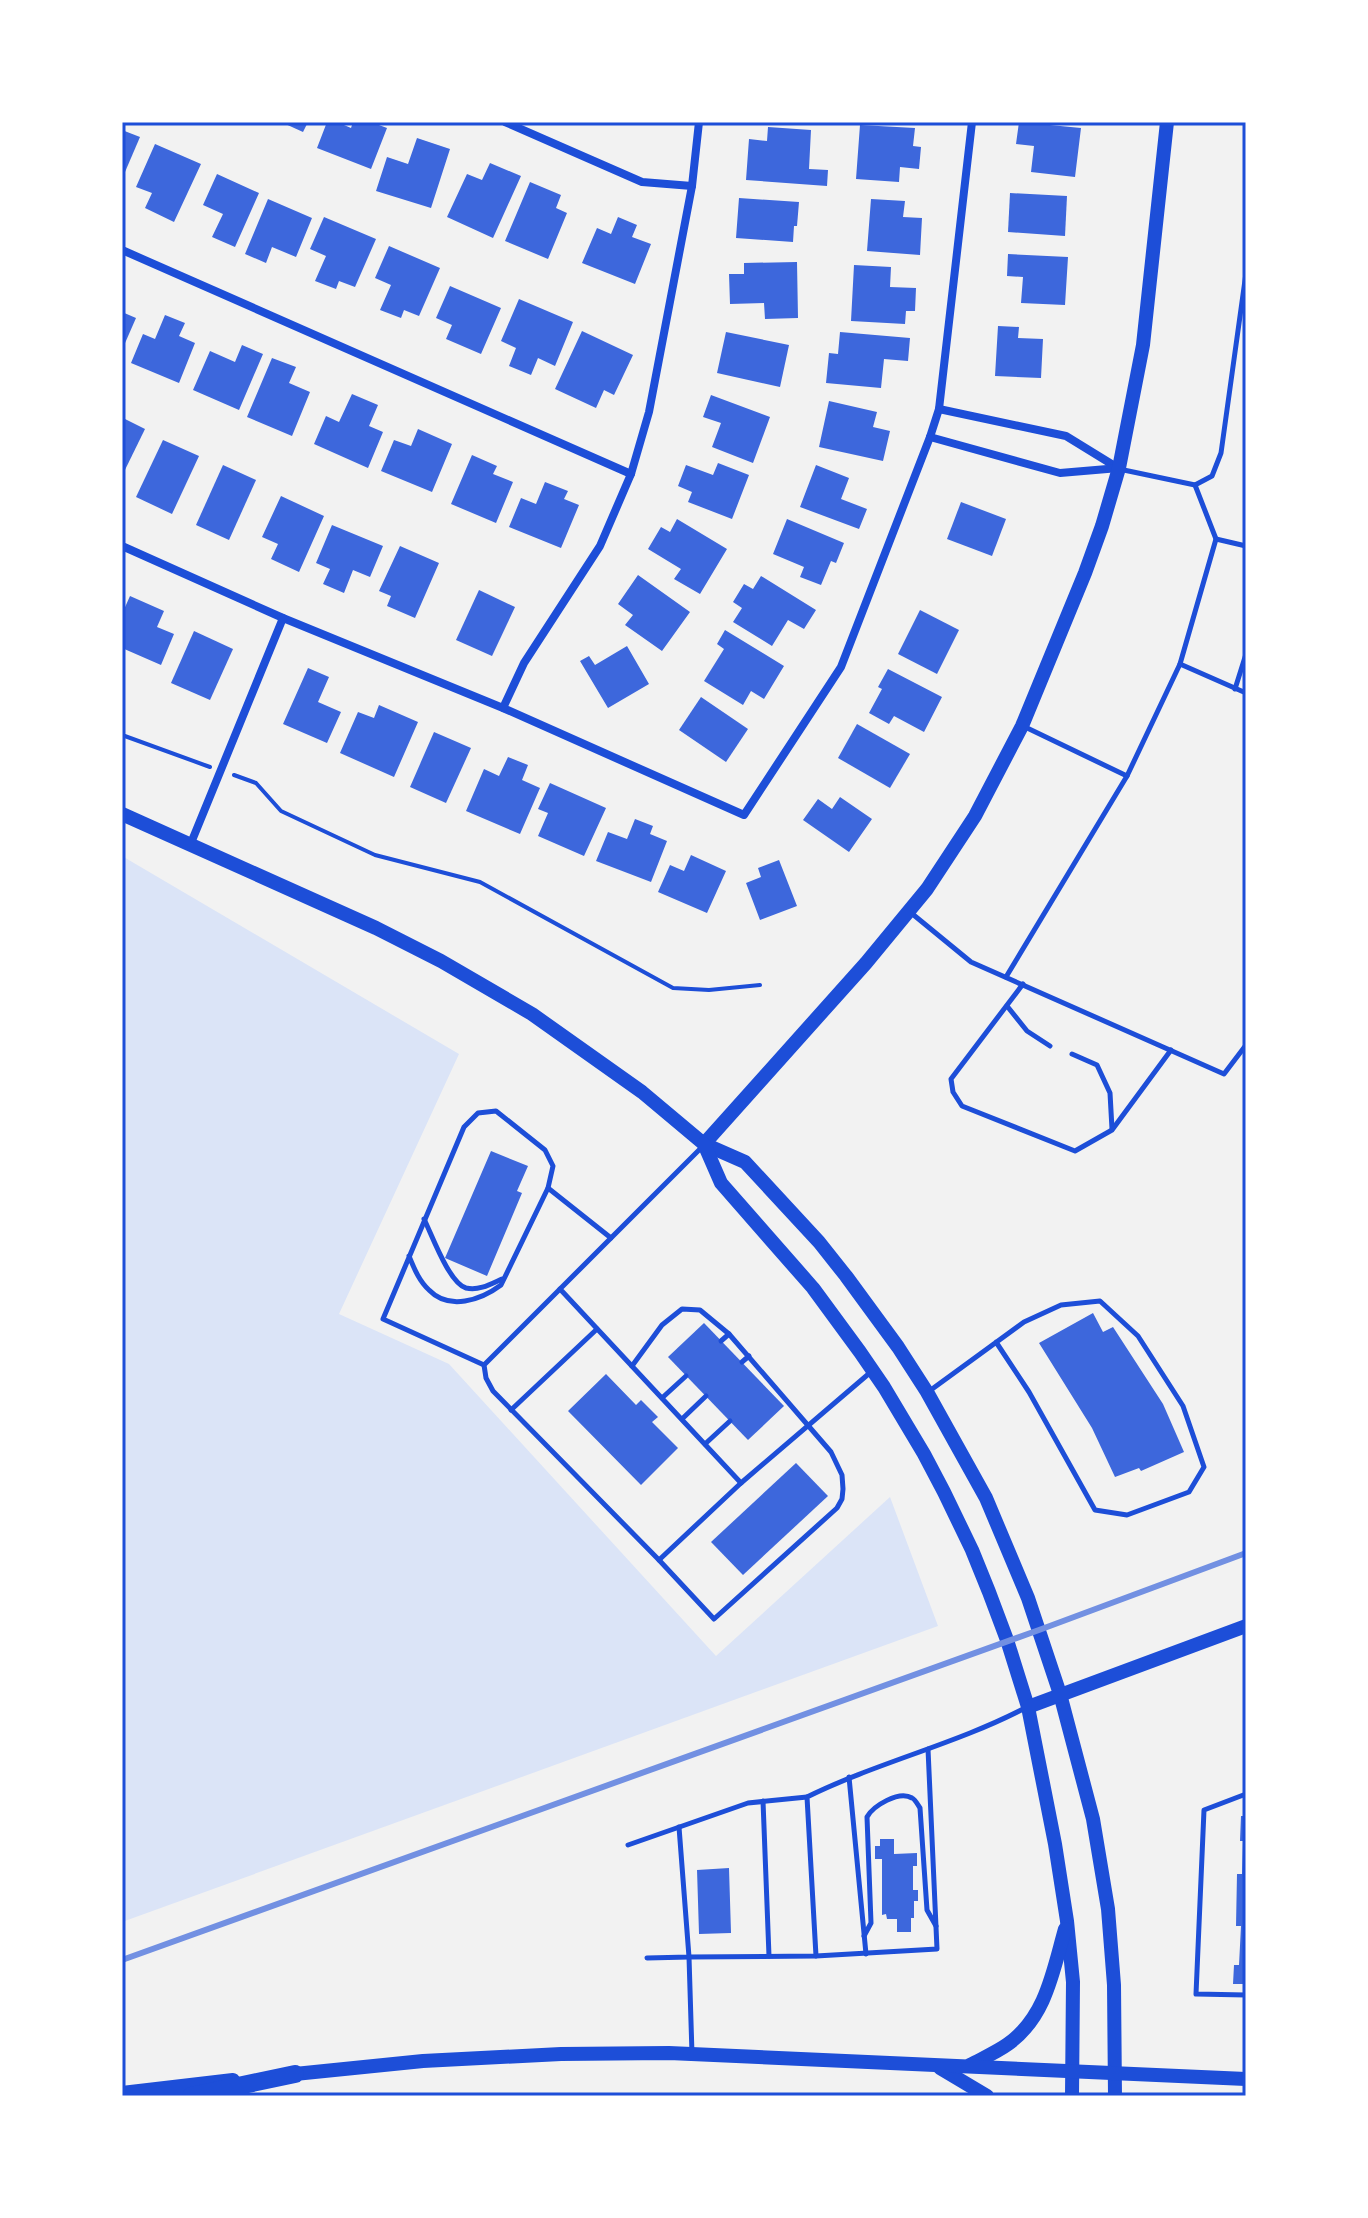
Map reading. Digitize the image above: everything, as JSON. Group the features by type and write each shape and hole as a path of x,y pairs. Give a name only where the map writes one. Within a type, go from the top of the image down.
{"highway":[{"path":"191,2096 295,2074"}],"main road":[{"path":"704,1144 909,911 951,855 975,816 1022,726 1085,573 1119,468 1143,345 1167,122"},
{"path":"122,814 376,928 490,987 532,1014 621,1076 704,1144 745,1162 819,1242 874,1313 927,1392 1002,1533 1028,1598 1060,1694 1093,1819 1108,1909 1112,1951 1115,2096"},
{"path":"704,1144 721,1183 813,1288 873,1371 924,1454 972,1550 1007,1640 1028,1707 1067,1921 1073,1982 1072,2096"},
{"path":"1028,1707 1246,1626"},
{"path":"968,2067 1006,2045 1022,2033 1034,2018 1048,1987 1067,1921"},
{"path":"122,2093 423,2061 592,2054 692,2054 1246,2079"},
{"path":"936,2065 987,2096"}],"street":[{"path":"505,122 642,182 692,186"},
{"path":"503,708 524,663 600,546 631,474 649,412 692,186 699,122"},
{"path":"122,546 283,618 503,708 744,815 841,667 930,437 939,409 972,122"},
{"path":"122,250 631,474"},
{"path":"939,409 1066,436 1119,468"},
{"path":"930,437 1060,473 1119,468"},
{"path":"191,843 283,618"}],"lane":[{"path":"1119,468 1195,485 1212,476 1221,453 1246,273"},
{"path":"1237,341 1246,343"},
{"path":"1006,977 1127,776 1180,664 1216,539 1195,485"},
{"path":"1216,539 1246,546"},
{"path":"1235,689 1246,654"},
{"path":"1180,664 1246,693"},
{"path":"1022,726 1127,776"},
{"path":"909,911 971,962 1224,1074 1246,1045"},
{"path":"1023,984 951,1079 953,1092 962,1106 1075,1151 1112,1130 1171,1050"},
{"path":"1007,1006 1027,1031 1050,1046"},
{"path":"1072,1054 1097,1065 1110,1093 1112,1130"},
{"path":"409,1256 419,1278 430,1292 441,1299 456,1302 471,1300 487,1295 501,1285 548,1188 553,1166 545,1150 496,1111 478,1113 464,1127 424,1219 383,1319 484,1365"},
{"path":"484,1365 704,1144"},
{"path":"548,1188 611,1238"},
{"path":"424,1219 459,1284 468,1289 484,1287 503,1279"},
{"path":"560,1289 741,1483"},
{"path":"927,1392 996,1342 1024,1322 1061,1305 1100,1301 1138,1336 1183,1406 1204,1467 1189,1492 1127,1515 1095,1510 1029,1392 996,1342"},
{"path":"484,1365 493,1391 714,1619 837,1508 842,1499 842,1475 831,1452 809,1425 768,1384 729,1334 700,1310 682,1309 662,1325 632,1366"},
{"path":"511,1410 597,1329"},
{"path":"721,1341 729,1334"},
{"path":"742,1362 749,1356"},
{"path":"659,1560 741,1483 873,1371"},
{"path":"662,1398 686,1376"},
{"path":"682,1419 706,1396"},
{"path":"705,1444 730,1421"},
{"path":"628,1845 748,1803 807,1797 849,1777 991,1726 1028,1707"},
{"path":"647,1958 816,1956 937,1949 928,1749"},
{"path":"849,1777 866,1954"},
{"path":"1246,1794 1204,1810 1196,1994 1246,1995"},
{"path":"864,1936 871,1923 867,1817 872,1808 897,1797 908,1796 920,1808 927,1910 936,1927"},
{"path":"807,1797 816,1956"},
{"path":"763,1800 769,1956"},
{"path":"679,1827 689,1957 692,2054"}],"path":[{"path":"122,735 256,783 281,811 375,855 480,882 673,988 709,990 760,985"}],"shaded area":[{"path":"122,856 459,1054 339,1314 449,1364 716,1656 890,1497 938,1626 122,1922"}],"building":[{"path":"281,122 308,122 303,132"},
{"path":"327,122 337,122 351,128 353,122 371,122 387,128 371,169 317,148"},
{"path":"1019,122 1081,128 1075,177 1031,172 1034,146 1016,144"},
{"path":"860,125 915,128 913,146 921,147 919,169 900,167 899,182 856,179"},
{"path":"768,127 811,130 809,169 828,170 827,186 746,180 749,139 767,141"},
{"path":"122,130 140,137 122,179"},
{"path":"417,138 450,149 431,208 376,191 387,157 408,164"},
{"path":"155,144 201,164 174,222 145,208 152,193 136,187"},
{"path":"490,163 521,176 493,238 447,217 467,174 482,180"},
{"path":"217,174 259,193 235,247 212,237 223,214 203,205"},
{"path":"530,182 561,195 556,208 567,213 548,259 505,241"},
{"path":"1010,193 1067,196 1065,236 1008,232"},
{"path":"739,198 799,202 793,242 736,238"},
{"path":"268,199 312,218 296,257 272,247 266,263 245,254"},
{"path":"871,199 905,201 903,217 922,218 920,255 867,251"},
{"path":"324,217 376,239 355,287 339,281 336,289 315,281 326,256 310,249"},
{"path":"618,217 637,225 632,237 651,244 635,284 582,263 597,228 611,234"},
{"path":"389,246 440,268 419,316 404,310 401,318 380,310 391,285 375,278"},
{"path":"1008,254 1068,257 1065,305 1021,303 1023,277 1007,276"},
{"path":"797,262 798,318 765,319 764,303 730,304 729,274 744,274 744,263"},
{"path":"854,265 891,267 890,287 916,288 915,311 906,311 905,324 851,321"},
{"path":"450,286 501,308 481,354 446,339 452,325 436,318"},
{"path":"519,299 573,322 555,366 538,358 531,375 509,366 516,348 501,341"},
{"path":"122,312 136,318 122,350"},
{"path":"165,315 185,323 179,336 195,343 179,383 131,363 143,334 155,339"},
{"path":"998,326 1019,327 1018,338 1043,339 1041,378 995,376"},
{"path":"582,331 633,355 614,395 604,390 596,408 555,389"},
{"path":"726,332 789,345 780,387 717,373"},
{"path":"840,332 910,338 908,361 884,359 881,388 826,383 829,353 838,354"},
{"path":"242,345 263,354 239,410 193,390 210,351 235,362"},
{"path":"272,358 296,367 289,383 310,392 292,436 247,417"},
{"path":"352,394 378,405 369,426 383,432 368,468 314,444 326,416 339,422"},
{"path":"711,395 770,417 753,463 712,447 721,423 703,417"},
{"path":"829,401 877,412 873,427 890,431 883,461 819,447"},
{"path":"125,419 145,429 122,476 122,424"},
{"path":"418,429 452,444 432,492 381,471 394,440 411,446"},
{"path":"163,440 199,456 172,514 136,497"},
{"path":"472,455 497,466 493,474 513,482 496,523 451,504"},
{"path":"718,463 749,475 732,519 688,502 692,492 678,486 686,465 713,475"},
{"path":"223,465 256,480 229,540 196,525"},
{"path":"816,465 849,478 841,499 867,509 859,529 800,507"},
{"path":"545,482 568,491 564,499 579,505 561,548 509,527 521,498 536,504"},
{"path":"281,496 324,516 299,572 271,559 278,544 262,537"},
{"path":"961,502 1006,519 992,556 947,539"},
{"path":"677,519 727,549 700,594 674,579 681,569 648,549 661,527 670,532"},
{"path":"787,519 844,543 836,563 831,561 821,585 800,577 804,567 773,554"},
{"path":"332,525 383,546 370,577 353,570 344,593 323,584 330,569 316,563"},
{"path":"400,546 439,563 415,618 387,606 391,596 379,591"},
{"path":"638,575 690,612 662,651 625,625 633,615 618,604"},
{"path":"761,576 816,610 804,629 788,620 772,646 733,622 742,608 733,602 744,584 753,589"},
{"path":"479,590 515,607 492,656 456,640"},
{"path":"130,596 164,611 157,627 174,634 161,665 122,648 122,614"},
{"path":"920,610 959,630 937,674 898,654"},
{"path":"725,630 784,666 764,699 751,691 743,705 704,681 724,649 717,644"},
{"path":"194,631 233,649 210,700 171,683"},
{"path":"627,646 649,684 608,708 580,661 589,656 595,665"},
{"path":"308,668 329,677 318,702 341,712 327,743 283,724"},
{"path":"888,669 942,697 924,732 894,716 889,724 869,713 882,689 878,687"},
{"path":"701,697 748,729 726,762 679,730"},
{"path":"379,705 418,722 394,777 340,753 358,712 374,718"},
{"path":"857,724 910,754 890,788 838,758"},
{"path":"434,732 471,748 446,803 410,787"},
{"path":"508,757 528,765 522,780 540,788 520,834 466,811 484,769 499,776"},
{"path":"550,783 606,808 584,856 538,836 548,813 538,809"},
{"path":"840,797 872,819 849,852 803,820 818,799 832,809"},
{"path":"635,819 653,826 650,834 667,841 651,882 596,861 608,832 627,839"},
{"path":"691,855 726,871 707,913 658,892 670,865 684,871"},
{"path":"779,860 797,906 760,920 746,883 761,877 758,868"},
{"path":"491,1151 528,1166 517,1191 522,1193 487,1276 445,1258"},
{"path":"1093,1313 1103,1332 1113,1327 1163,1404 1184,1452 1141,1471 1139,1468 1115,1477 1092,1428 1039,1343"},
{"path":"704,1323 784,1406 748,1440 668,1357"},
{"path":"606,1374 636,1405 641,1400 658,1417 652,1422 678,1448 641,1485 568,1411"},
{"path":"796,1463 828,1496 743,1575 711,1542"},
{"path":"1241,1816 1246,1816 1246,1984 1233,1984 1234,1965 1239,1965 1241,1926 1236,1926 1237,1874 1242,1874"},
{"path":"880,1839 894,1839 894,1854 917,1853 917,1866 913,1866 913,1890 918,1890 918,1901 914,1901 911,1932 897,1932 897,1919 887,1919 886,1914 882,1915 882,1859 875,1859 875,1846 880,1846"},
{"path":"729,1868 731,1933 699,1934 697,1870"}],"railway":[{"path":"122,1960 1246,1553"}]}
